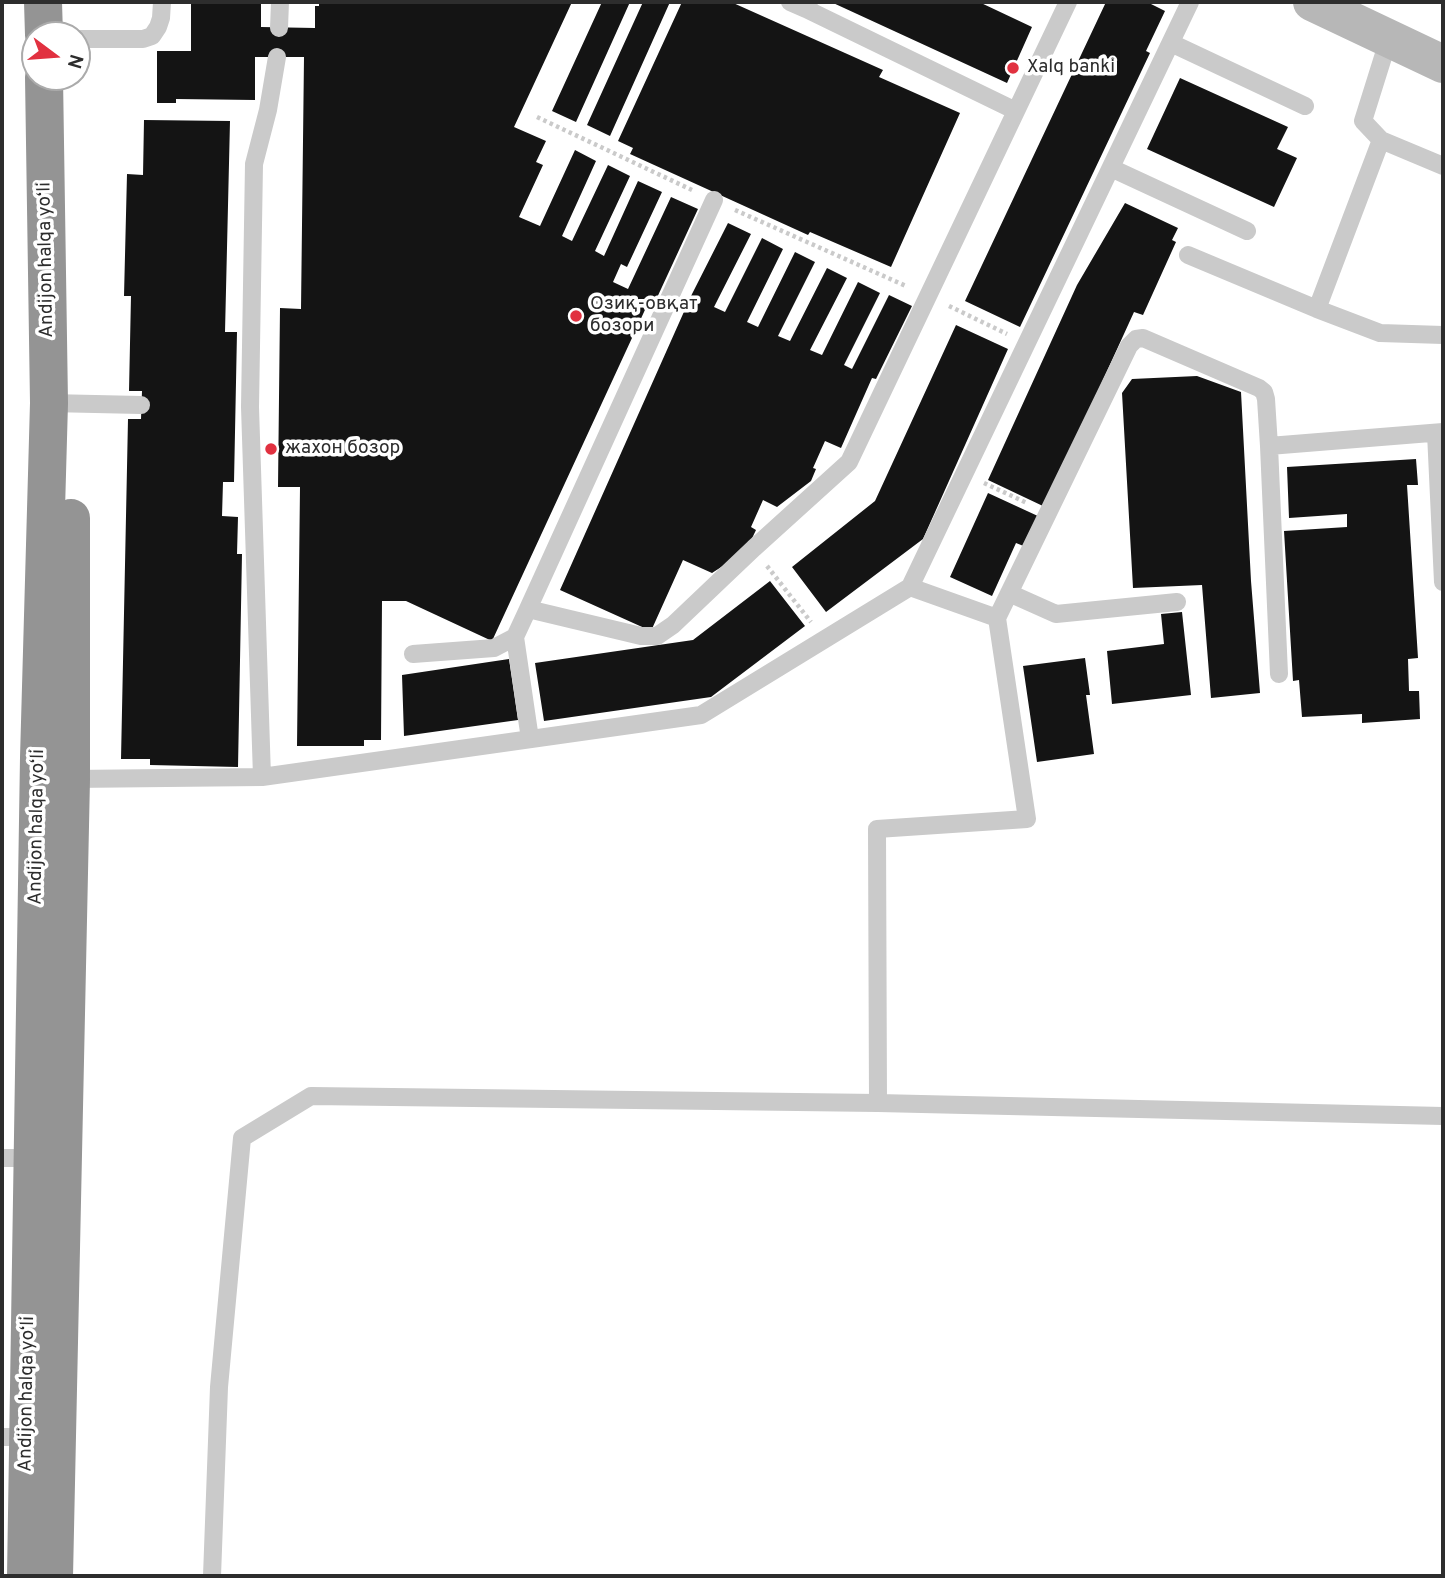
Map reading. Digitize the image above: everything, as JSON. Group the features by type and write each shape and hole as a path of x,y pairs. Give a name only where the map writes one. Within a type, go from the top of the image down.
{"highway":[{"path":"43,2 44,21"},
{"path":"69,2 69,21"},
{"name":"Andijon halqa yo‘li","path":"45,91 60,404 71,779 54,1576"},
{"name":"Andijon halqa yo‘li","path":"26,1576 15,1437 17,1158 60,404 69,91"}],"main road":[{"path":"1312,2 1443,64"}],"lane":[{"path":"91,39 143,39 152,36 162,18 162,2"},
{"path":"279,27 280,2"},
{"path":"71,779 262,777 701,715 910,587 1190,2"},
{"path":"528,609 641,636 657,636 673,625 849,461 1016,111 1064,3"},
{"path":"802,4 1016,111"},
{"path":"1390,38 1363,121 1381,140 1443,166"},
{"path":"1171,43 1305,106"},
{"path":"262,777 242,407 254,164 268,110 277,57"},
{"path":"1317,309 1381,140"},
{"path":"1111,168 1247,231"},
{"path":"530,739 515,637 714,200"},
{"path":"1188,255 1380,333 1443,335"},
{"path":"878,1103 877,829 1027,819 997,618 1129,346 1136,339 1143,338 1264,392 1269,446 1279,674"},
{"path":"60,404 141,405"},
{"path":"1269,446 1439,433 1443,582"},
{"path":"910,587 997,618"},
{"path":"1009,593 1056,614 1177,603"},
{"path":"413,654 494,648 515,637"},
{"path":"212,1576 219,1387 242,1138 311,1096 878,1103 1443,1116"}],"path":[{"path":"537,117 1027,343"},
{"path":"964,473 1047,513"},
{"path":"754,548 825,639"}],"building":[{"path":"191,2 261,2 261,27 315,28 315,6 319,6 319,2 572,2 514,127 546,141 536,162 543,165 519,217 540,226 575,150 596,161 562,236 572,241 608,165 630,176 595,251 604,256 638,181 662,192 627,267 621,264 613,282 628,289 671,197 698,209 655,302 650,299 492,641 406,601 382,601 381,740 364,740 364,746 297,746 300,487 278,487 280,308 301,309 304,57 255,57 255,100 176,99 176,103 157,103 157,51 191,51"},
{"path":"602,2 630,2 576,122 552,111"},
{"path":"643,2 670,2 610,136 587,125"},
{"path":"682,2 731,2 883,70 879,77 960,113 891,267 810,232 808,235 630,154 633,148 618,141"},
{"path":"831,2 979,2 1032,27 1007,83"},
{"path":"1106,2 1147,2 1165,11 1146,51 1150,53 1020,327 965,301"},
{"path":"1180,78 1288,127 1277,149 1297,158 1274,207 1147,149"},
{"path":"144,120 230,121 225,332 237,332 234,482 223,482 222,516 238,517 237,554 242,554 238,767 150,765 150,759 121,759 128,419 141,419 142,391 129,391 131,296 124,296 127,174 143,175"},
{"path":"1125,203 1178,228 1172,240 1176,242 1143,315 1134,312 1045,507 988,480 1077,285"},
{"path":"728,223 751,234 714,307 725,312 762,238 783,249 747,322 758,327 795,252 815,262 778,336 790,341 827,268 847,278 810,350 822,355 858,282 880,293 844,365 852,369 889,295 912,306 876,379 872,378 841,448 825,441 813,468 816,469 811,481 777,507 763,500 751,527 756,530 746,551 712,573 683,560 651,631 560,590 691,296"},
{"path":"956,325 1008,349 923,539 826,612 792,567 875,501"},
{"path":"1197,376 1241,392 1260,693 1211,698 1202,585 1133,588 1122,393 1132,379"},
{"path":"1416,459 1418,485 1407,485 1418,658 1408,659 1409,691 1419,691 1420,719 1362,723 1362,714 1302,717 1299,680 1293,681 1284,531 1347,527 1347,514 1289,518 1287,467"},
{"path":"988,493 1040,517 1026,547 1016,543 992,596 950,577"},
{"path":"770,581 805,626 711,697 544,721 535,663 693,640"},
{"path":"1182,612 1191,695 1112,704 1107,651 1164,644 1161,614"},
{"path":"1085,658 1090,695 1086,695 1094,754 1037,762 1023,666"},
{"path":"509,659 518,720 404,736 402,675"}],"place":[{"name":"Xalq banki","path":"1013,68"},
{"name":"Озиқ-овқат бозори","path":"576,316"},
{"name":"жахон бозор","path":"271,449"}]}
